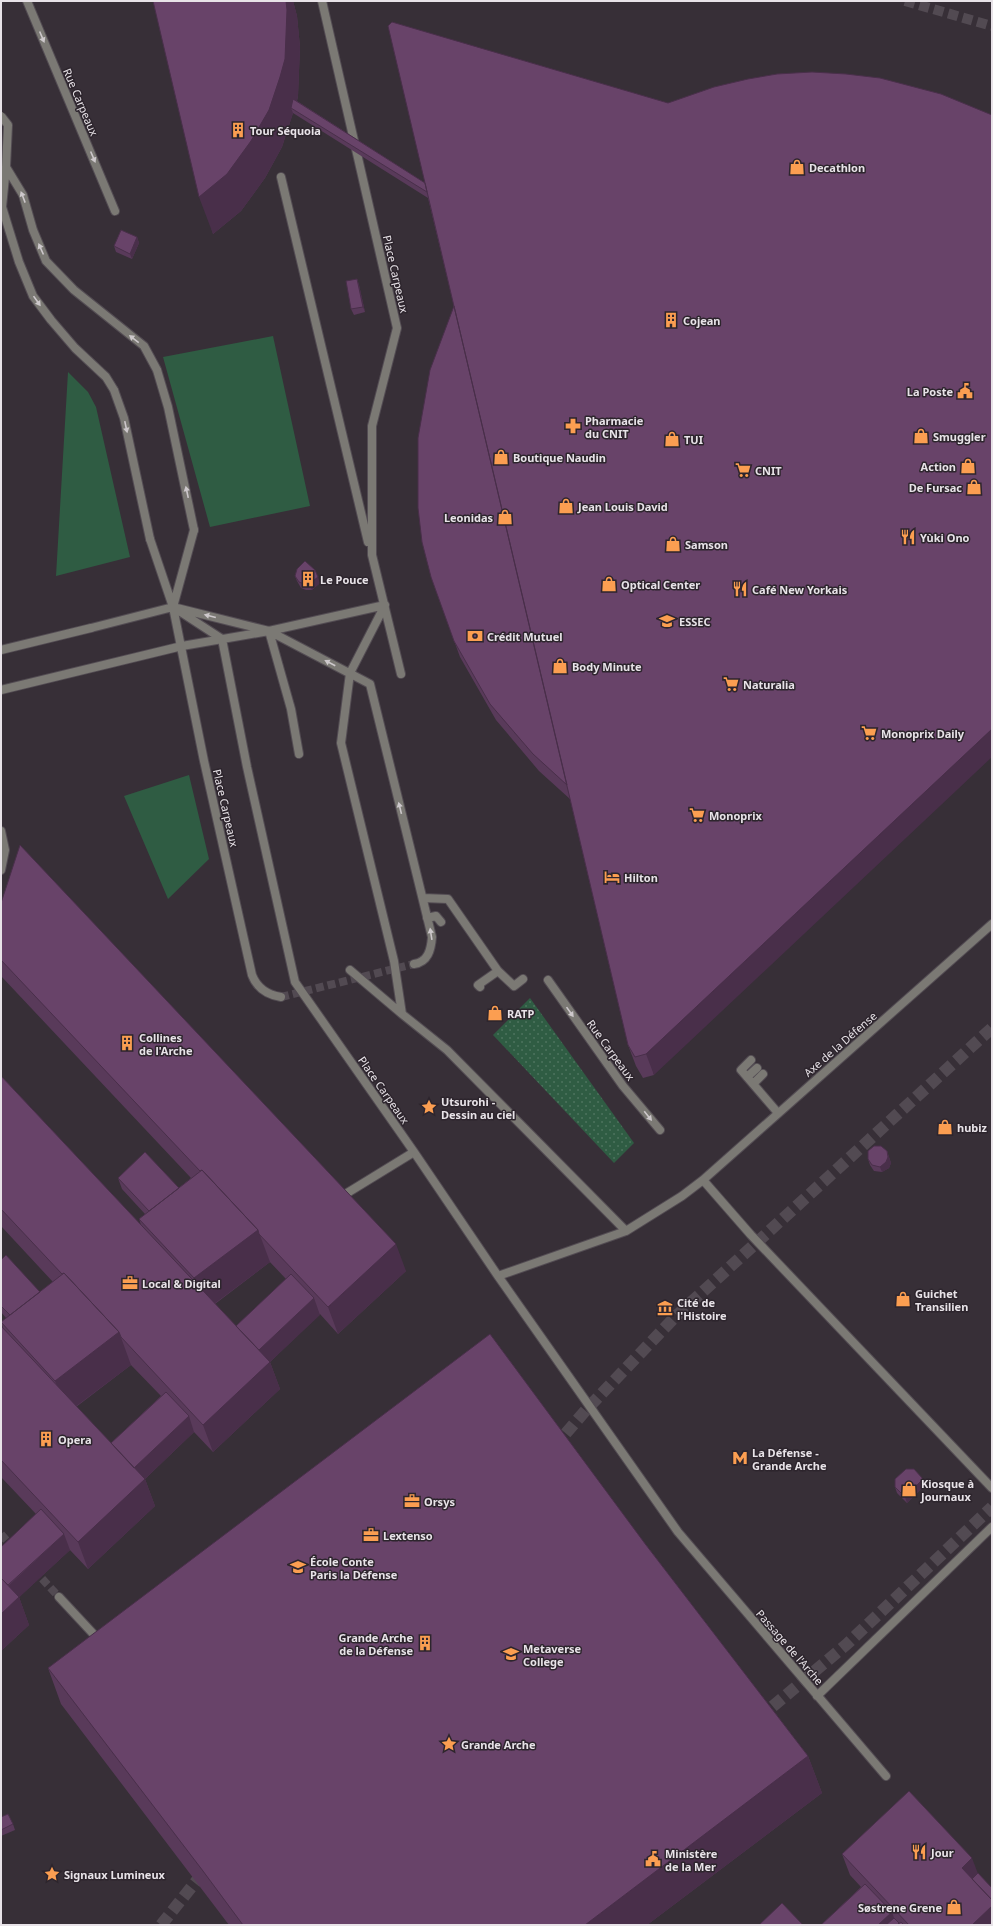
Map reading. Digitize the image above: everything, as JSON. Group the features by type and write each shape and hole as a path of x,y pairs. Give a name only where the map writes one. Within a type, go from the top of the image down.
{"street":[{"name":"Rue Carpeaux","path":"27,1 115,210"},
{"name":"Place Carpeaux","path":"322,1 397,328 372,426 372,555"},
{"name":"Place Carpeaux","path":"1,116 8,125 2,207 18,262 33,296 75,348 106,377 114,390 124,418 150,539 173,607 204,761 252,976 260,988 273,996 281,997"},
{"path":"6,166 23,195 33,230 46,261 86,300 144,346 157,370 168,406 194,530 173,607"},
{"name":"Place Carpeaux","path":"281,178 372,555 375,573 385,605 401,674"},
{"path":"1,690 182,646 269,631 385,605"},
{"path":"385,605 350,673 341,743 394,961 402,1014"},
{"path":"173,607 222,639"},
{"path":"1,650 173,607 269,631 370,684 432,937 430,950 426,959 414,964"},
{"path":"269,631 291,709 300,754"},
{"name":"Place Carpeaux","path":"222,639 247,767 295,982 414,1152 498,1276"},
{"path":"1,831 4,850 1,870"},
{"path":"422,898 448,899 498,971 514,986 523,979"},
{"path":"427,918 436,916 441,922"},
{"name":"Axe de la Défense","path":"498,1276 626,1231 682,1196 703,1180 992,924"},
{"path":"350,970 447,1050 626,1231"},
{"path":"480,987 478,985 498,971"},
{"name":"Rue Carpeaux","path":"548,980 623,1086 660,1130"},
{"path":"751,1060 741,1070 778,1113"},
{"path":"747,1077 760,1071 753,1084"},
{"path":"333,1201 414,1152"},
{"path":"703,1180 751,1235 992,1488"},
{"name":"Passage de l'Arche","path":"498,1276 678,1532 886,1776"},
{"path":"817,1696 992,1527"},
{"path":"59,1597 99,1640"}],"green space":[{"path":"273,336 310,506 210,527 163,357"},
{"path":"68,372 88,392 96,407 130,557 56,576"},
{"path":"189,775 209,859 168,899 124,796"},
{"path":"530,998 634,1143 614,1163 493,1035"}],"building":[{"name":"Tour Séquoia","path":"153,1 286,1 285,59 269,110 251,141 227,174 199,197"},
{"name":"CNIT","path":"392,22 668,103 714,87 748,79 777,74 812,72 880,78 941,94 992,115 992,729 646,1054 635,1057 628,1045 388,26"},
{"path":"293,99 425,183 427,192 291,108"},
{"path":"121,230 137,237 130,254 114,246"},
{"path":"357,279 363,307 351,309 346,281"},
{"path":"454,306 567,785 533,754 490,704 454,641 431,577 422,542 418,508 418,438 430,370"},
{"name":"Le Pouce","path":"305,561 315,570 318,577 309,584 299,582 295,576 297,569"},
{"name":"Collines de l'Arche","path":"20,845 396,1244 328,1307 259,1234 258,1230 202,1170 200,1171 1,960 1,903"},
{"path":"1,1076 270,1362 203,1425 64,1273 62,1274 1,1209"},
{"path":"874,1146 881,1146 887,1151 888,1157 886,1162 880,1167 872,1165 868,1159 868,1151"},
{"path":"145,1152 179,1188 149,1211 118,1178"},
{"path":"202,1170 258,1230 194,1278 139,1219"},
{"path":"6,1255 40,1292 10,1315 1,1306 1,1260"},
{"path":"64,1273 119,1332 55,1381 1,1322"},
{"path":"291,1274 314,1298 259,1350 236,1326"},
{"name":"Opera","path":"1,1326 145,1479 78,1542 1,1460"},
{"name":"Grande Arche de la Défense","path":"490,1334 646,1545 808,1756 585,1925 243,1925 48,1668"},
{"path":"166,1392 189,1416 134,1468 111,1443"},
{"name":"Kiosque à Journaux","path":"906,1469 914,1469 923,1479 905,1497 895,1487 895,1479"},
{"path":"41,1509 64,1534 8,1585 1,1578 1,1547"},
{"path":"1,1578 19,1597 1,1614"},
{"path":"909,1791 972,1858 962,1868 992,1900 992,1906 972,1925 909,1925 842,1854"},
{"path":"8,1814 13,1824 1,1830 1,1817"},
{"path":"978,1873 992,1888 992,1900 972,1879"},
{"path":"865,1884 892,1912 878,1925 821,1925"},
{"path":"782,1903 803,1925 759,1925"},
{"path":"894,1918 899,1923 897,1925 886,1925"},
{"path":"901,1922 904,1925 897,1925"}],"tunnel":[{"path":"905,1 992,26"},
{"path":"281,997 414,964"},
{"path":"554,1447 586,1410 675,1317 992,1028"},
{"path":"759,1718 847,1644 992,1507"},
{"path":"1,1534 13,1548"},
{"path":"34,1570 59,1597"},
{"path":"161,1925 206,1869"}],"place":[{"name":"Tour Séquoia","path":"238,130"},
{"name":"Decathlon","path":"797,167"},
{"name":"Cojean","path":"671,320"},
{"name":"La Poste","path":"965,391"},
{"name":"Pharmacie du CNIT","path":"573,426"},
{"name":"Smuggler","path":"921,436"},
{"name":"TUI","path":"672,439"},
{"name":"Boutique Naudin","path":"501,457"},
{"name":"Action","path":"968,466"},
{"name":"CNIT","path":"743,470"},
{"name":"De Fursac","path":"974,487"},
{"name":"Jean Louis David","path":"566,506"},
{"name":"Leonidas","path":"505,517"},
{"name":"Yùki Ono","path":"908,537"},
{"name":"Samson","path":"673,544"},
{"name":"Le Pouce","path":"308,579"},
{"name":"Optical Center","path":"609,584"},
{"name":"Café New Yorkais","path":"740,589"},
{"name":"ESSEC","path":"667,621"},
{"name":"Crédit Mutuel","path":"475,636"},
{"name":"Body Minute","path":"560,666"},
{"name":"Naturalia","path":"731,684"},
{"name":"Monoprix Daily","path":"869,733"},
{"name":"Monoprix","path":"697,815"},
{"name":"Hilton","path":"612,877"},
{"name":"RATP","path":"495,1013"},
{"name":"Collines de l'Arche","path":"127,1043"},
{"name":"Utsurohi - Dessin au ciel","path":"429,1107"},
{"name":"hubiz","path":"945,1127"},
{"name":"Local & Digital","path":"130,1283"},
{"name":"Guichet Transilien","path":"903,1299"},
{"name":"Cité de l'Histoire","path":"665,1308"},
{"name":"Opera","path":"46,1439"},
{"name":"La Défense - Grande Arche","path":"740,1458"},
{"name":"Kiosque à Journaux","path":"909,1489"},
{"name":"Orsys","path":"412,1501"},
{"name":"Lextenso","path":"371,1535"},
{"name":"École Conte Paris la Défense","path":"298,1567"},
{"name":"Grande Arche de la Défense","path":"425,1643"},
{"name":"Metaverse College","path":"511,1654"},
{"name":"Grande Arche","path":"449,1744"},
{"name":"Jour","path":"919,1852"},
{"name":"Ministère de la Mer","path":"653,1859"},
{"name":"Signaux Lumineux","path":"52,1874"},
{"name":"Søstrene Grene","path":"954,1907"}]}
